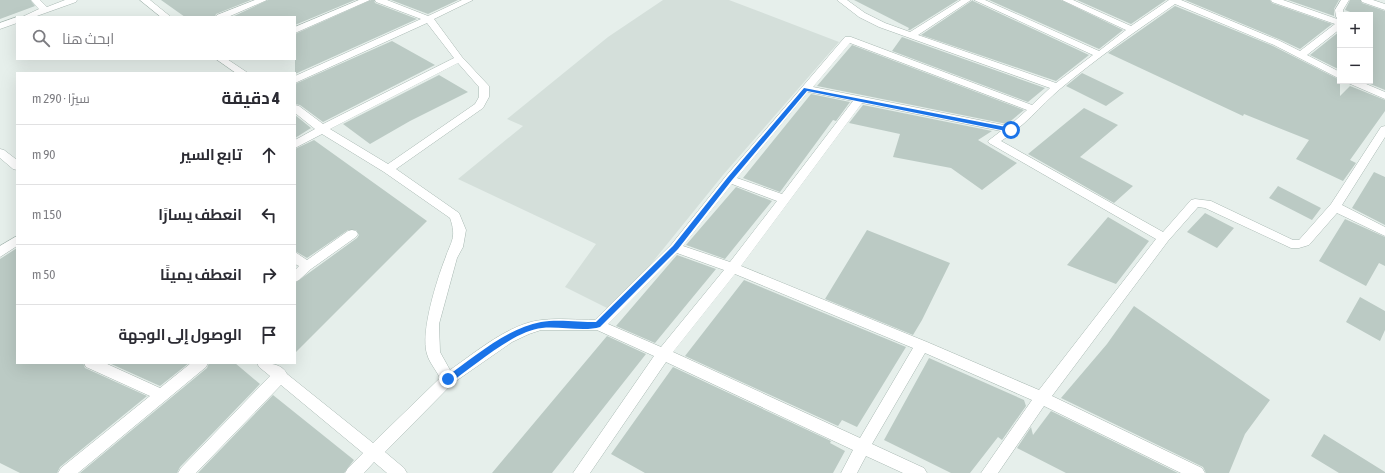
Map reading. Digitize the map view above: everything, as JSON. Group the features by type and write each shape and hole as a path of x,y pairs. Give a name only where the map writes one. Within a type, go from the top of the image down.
{"street":[{"path":"35,0 46,10"},
{"path":"29,16 73,0"},
{"path":"146,2 158,0"},
{"path":"223,16 264,0"},
{"path":"296,30 366,0"},
{"path":"379,0 429,19 459,59 484,86 484,97 479,106 388,169"},
{"path":"296,80 469,0"},
{"path":"841,0 862,15 910,36 1057,87"},
{"path":"910,36 968,0"},
{"path":"978,0 1100,55"},
{"path":"1066,0 1132,30"},
{"path":"1164,238 994,141 1011,130 1057,87 1132,30 1175,0 1278,43 1337,74"},
{"path":"1275,0 1337,23"},
{"path":"1339,12 1345,0"},
{"path":"1365,0 1385,7"},
{"path":"146,2 166,16"},
{"path":"0,26 16,20"},
{"path":"1300,56 1337,27"},
{"path":"598,325 675,248 730,178 848,39 1034,109"},
{"path":"296,144 322,129 459,59"},
{"path":"224,60 242,72"},
{"path":"1358,84 1385,96"},
{"path":"806,89 1011,130"},
{"path":"581,473 663,354 732,268 859,100"},
{"path":"296,109 322,129 388,169 455,216 460,230 457,247 450,258 432,324 433,353 448,379"},
{"path":"989,473 1042,398 1164,238 1195,203 1200,202 1207,204 1291,244 1305,242 1335,207 1385,129"},
{"path":"0,153 16,165"},
{"path":"730,178 785,199"},
{"path":"1335,207 1385,232"},
{"path":"296,276 307,266 352,234"},
{"path":"0,252 16,241"},
{"path":"675,248 732,268 922,346 1042,398 1197,473"},
{"path":"296,258 307,266"},
{"path":"353,473 448,379 507,338 541,325 598,325 919,473"},
{"path":"849,473 862,446 922,346"},
{"path":"93,364 162,395"},
{"path":"66,473 200,364"},
{"path":"265,364 281,375 399,473"},
{"path":"186,473 281,375"}],"shaded area":[{"path":"663,0 729,0 839,42 723,175 613,311 565,287 596,244 458,179 523,126 507,119 608,37"}],"building":[{"path":"0,0 30,0 35,6 0,19"},
{"path":"161,0 251,0 216,14 215,16 184,16"},
{"path":"268,0 355,0 296,25 296,16 234,16"},
{"path":"371,0 374,0 375,3 417,19 296,74 296,34"},
{"path":"391,0 458,0 428,14"},
{"path":"854,0 958,0 908,30 909,28"},
{"path":"973,0 1089,55 1056,81 921,35"},
{"path":"989,0 1061,0 1123,30 1099,49"},
{"path":"1077,0 1166,0 1131,24"},
{"path":"1185,0 1270,0 1272,3 1332,24 1300,49"},
{"path":"1288,0 1339,0 1334,9 1334,16"},
{"path":"1350,0 1360,0 1362,3 1385,11 1385,90 1370,84 1373,84 1373,12 1350,12 1345,10"},
{"path":"1175,6 1273,46 1337,78 1337,84 1340,84 1340,96 1350,86 1385,100 1385,111 1350,160 1356,163 1343,181 1296,159 1309,140 1244,114 1243,116 1108,53"},
{"path":"1337,33 1337,68 1310,55"},
{"path":"902,37 1045,88 1028,102 892,51"},
{"path":"392,41 435,65 323,122 300,105 296,104 296,84"},
{"path":"852,45 1024,110 1007,124 817,86"},
{"path":"1082,73 1124,93 1106,106 1066,86"},
{"path":"439,75 468,92 410,121 370,144 343,124"},
{"path":"811,94 850,102 836,121 833,120 780,192 743,178"},
{"path":"863,105 992,131 978,140 1017,163 982,190 951,168 893,157 900,134 849,123"},
{"path":"1084,108 1118,125 1080,157 1133,186 1114,203 1028,154"},
{"path":"296,116 311,128 296,137"},
{"path":"314,140 427,221 296,352 296,282 359,235 356,230 348,230 307,258 296,252 296,149"},
{"path":"1374,172 1385,177 1385,225 1352,208"},
{"path":"1278,186 1321,208 1312,220 1269,198"},
{"path":"736,187 772,201 725,259 686,245"},
{"path":"1205,213 1234,228 1217,248 1187,232"},
{"path":"1108,217 1149,241 1116,284 1067,265"},
{"path":"1345,219 1385,237 1385,266 1379,263 1366,286 1319,261"},
{"path":"867,230 950,263 913,335 825,299"},
{"path":"16,249 16,364 83,364 85,368 147,396 60,467 57,473 20,473 0,463 0,259"},
{"path":"677,255 716,269 655,343 616,326"},
{"path":"744,280 906,347 857,427 842,420 838,426 685,356"},
{"path":"1360,297 1385,311 1385,330 1380,341 1346,322"},
{"path":"1134,306 1270,400 1245,434 1229,473 1206,473 1203,467 1061,398 1107,344"},
{"path":"607,336 646,354 552,473 492,473"},
{"path":"929,358 1024,400 1026,406 1002,440 998,437 970,473 951,473 884,440"},
{"path":"111,364 188,364 160,386"},
{"path":"209,364 236,364 260,384 180,467 177,473 80,473 207,368"},
{"path":"673,367 831,441 830,443 845,451 833,473 645,473 611,454"},
{"path":"273,395 354,460 344,473 198,473"},
{"path":"1051,411 1178,473 1066,473 1017,448 1031,427 1033,435"},
{"path":"1324,434 1385,473 1339,473 1311,456"}],"route":[{"path":"448,379 507,338 525,330 541,325 598,325 675,248 730,178 806,89 1011,130"}]}
